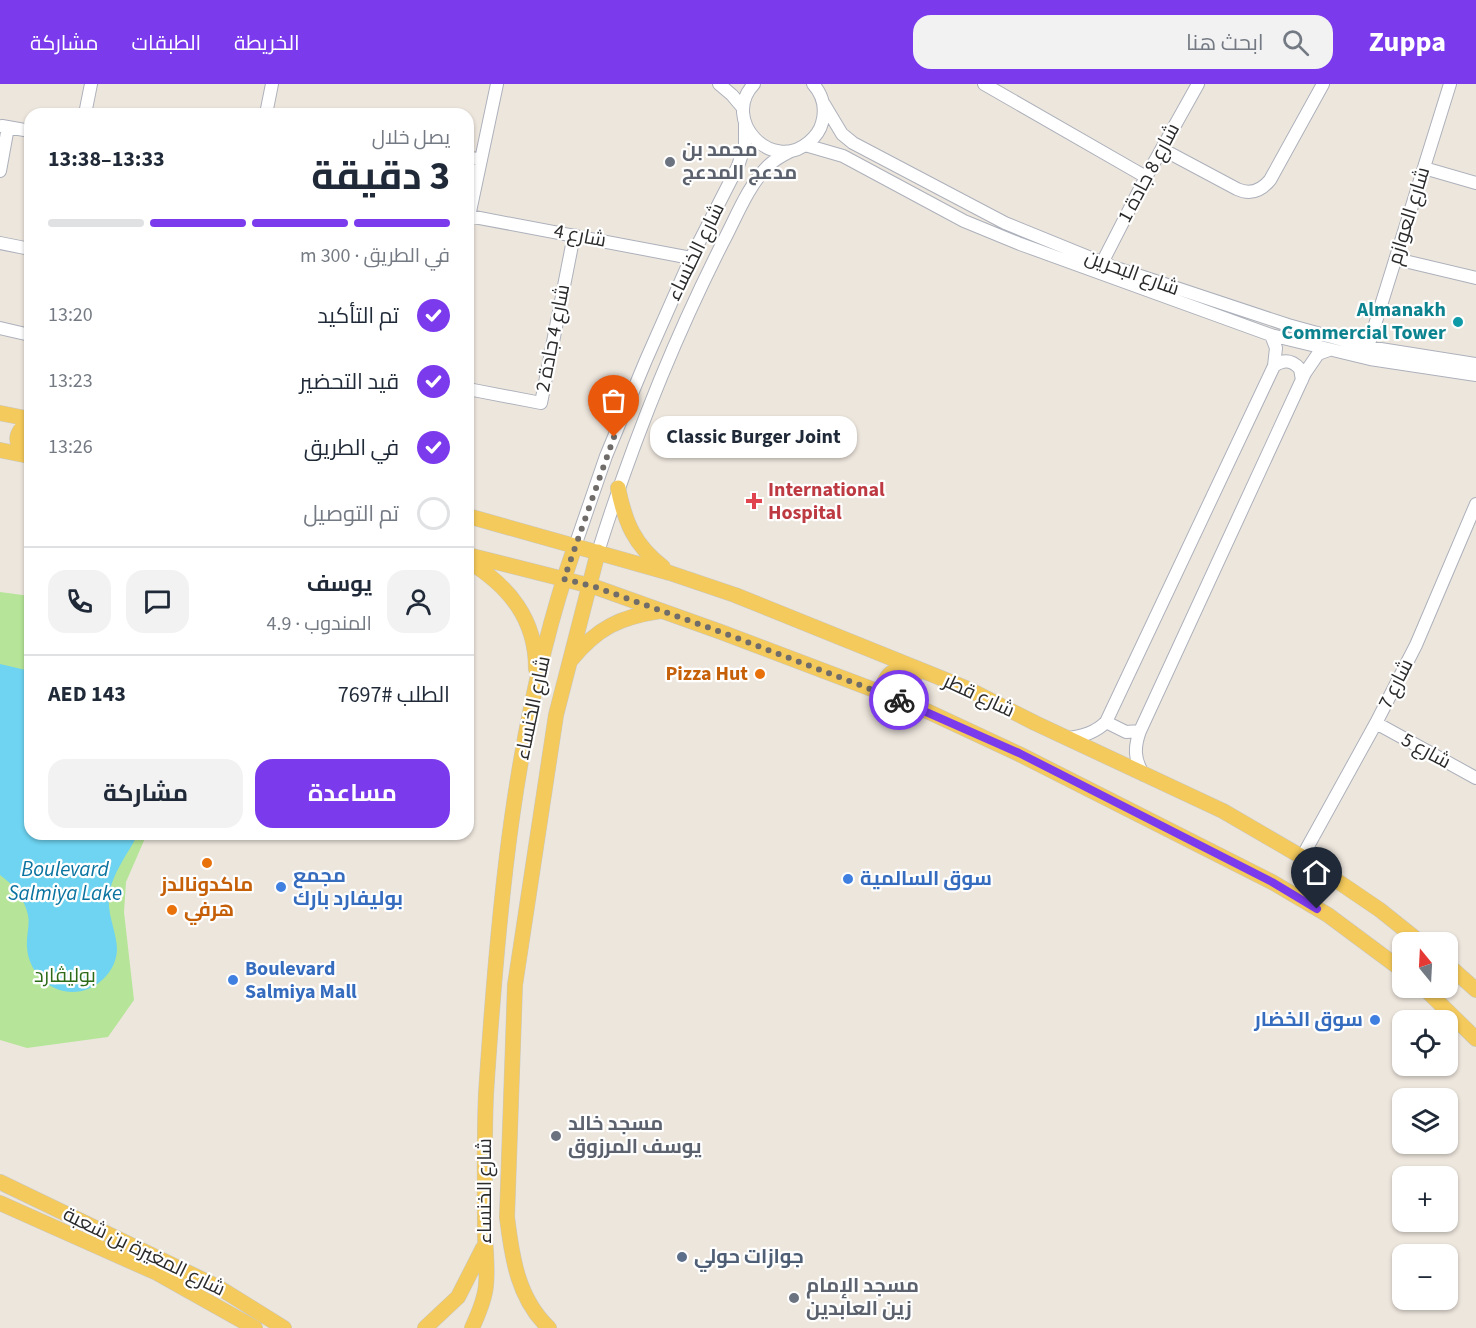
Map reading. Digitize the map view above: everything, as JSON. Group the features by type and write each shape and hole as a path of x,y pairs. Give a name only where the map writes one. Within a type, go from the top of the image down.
{"main road":[{"path":"0,413 24,418"},
{"path":"24,428 17,439 19,447 24,452"},
{"path":"0,450 24,455"},
{"path":"618,488 623,513 633,536 650,557 670,573"},
{"name":"شارع قطر","path":"474,518 670,573 746,599 968,689 1066,738 1223,811 1302,857 1380,910 1408,932"},
{"name":"شارع الخنساء","path":"472,1328 486,1286 486,1098 496,952 516,789 536,684 575,546"},
{"name":"شارع الخنساء","path":"549,1328 540,1320 518,1281 507,1218 514,985 556,715 597,552"},
{"name":"شارع قطر","path":"474,556 588,585 816,667 914,705 1019,753 1272,882 1328,915 1392,963"},
{"path":"474,565 494,578 514,599 528,625 536,654 536,684"},
{"path":"567,664 585,643 608,626 633,615 661,611"},
{"path":"880,693 888,675 894,671 902,671 951,692 968,689"},
{"path":"1458,974 1476,990"},
{"path":"1434,998 1476,1040"},
{"name":"شارع المغيرة بن شعبة","path":"0,1182 218,1287 284,1328"},
{"name":"شارع المغيرة بن شعبة","path":"0,1203 157,1273 255,1328"},
{"path":"425,1328 458,1297 485,1245"}],"street":[{"path":"86,108 91,84"},
{"path":"267,108 272,84"},
{"path":"474,194 496,84"},
{"path":"719,84 743,108"},
{"path":"743,108 746,97 754,84"},
{"name":"شارع البحرين","path":"813,84 822,95 842,134 853,143 1005,223 1102,263 1266,318 1368,347 1476,364"},
{"path":"984,84 1146,177"},
{"name":"شارع 8 جادة 1","path":"1102,263 1146,177 1198,84"},
{"path":"1162,148 1242,192 1255,191 1266,185 1323,84"},
{"name":"شارع العوازم","path":"1368,347 1450,84"},
{"path":"806,145 821,128 824,116 822,95"},
{"name":"شارع الخنساء","path":"575,546 606,456 646,360 691,258 738,166 745,145 743,108"},
{"path":"745,124 750,134 768,148 791,151"},
{"path":"0,171 4,126 24,130"},
{"name":"شارع الخنساء","path":"597,552 618,488 710,268 757,179 770,164 806,145"},
{"name":"شارع البحرين","path":"806,145 843,156 964,221 1020,244 1271,335 1371,359 1476,375"},
{"path":"474,158 481,160"},
{"path":"1424,168 1476,183"},
{"name":"شارع 4","path":"474,220 573,235 691,258"},
{"name":"شارع 4 جادة 2","path":"474,390 541,403 573,235"},
{"path":"0,243 24,248"},
{"path":"1395,259 1476,278"},
{"path":"0,328 24,334"},
{"path":"1066,738 1084,736 1107,722 1274,366 1276,348 1271,335"},
{"path":"1144,775 1135,752 1140,731 1308,366 1318,354 1329,350"},
{"path":"1274,366 1285,361 1290,362 1300,369 1302,380"},
{"name":"شارع 7","path":"1302,857 1416,645 1476,507"},
{"path":"1107,722 1125,732 1140,731"},
{"name":"شارع 5","path":"1376,723 1476,778"}],"green space":[{"name":"بوليڤارد","path":"0,592 24,595 24,840 144,840 126,882 124,912 134,1000 108,1037 27,1048 0,1040"}],"water":[{"name":"Boulevard Salmiya Lake","path":"0,664 24,670 24,840 135,840 117,872 109,896 109,910 117,950 116,959 108,974 87,989 71,992 54,988 40,978 28,955 28,919 24,903 18,892 0,875"}],"way so far":[{"path":"614,437 564,579 595,587 721,632 899,700"}],"place":[{"name":"محمد بن مدعج المدعج","path":"670,162"},
{"name":"Almanakh Commercial Tower","path":"1458,322"},
{"name":"Classic Burger Joint","path":"614,437"},
{"name":"International Hospital","path":"754,501"},
{"name":"Pizza Hut","path":"760,674"},
{"name":"ماكدونالدز","path":"207,863"},
{"name":"سوق السالمية","path":"848,879"},
{"name":"مجمع بوليفارد بارك","path":"281,887"},
{"name":"هرفي","path":"172,910"},
{"name":"Boulevard Salmiya Mall","path":"233,980"},
{"name":"سوق الخضار","path":"1375,1020"},
{"name":"مسجد خالد يوسف المرزوق","path":"556,1136"},
{"name":"جوازات حولي","path":"682,1257"},
{"name":"مسجد الإمام زين العابدين","path":"794,1298"}],"route":[{"path":"899,700 1019,753 1272,882 1317,909"}]}
